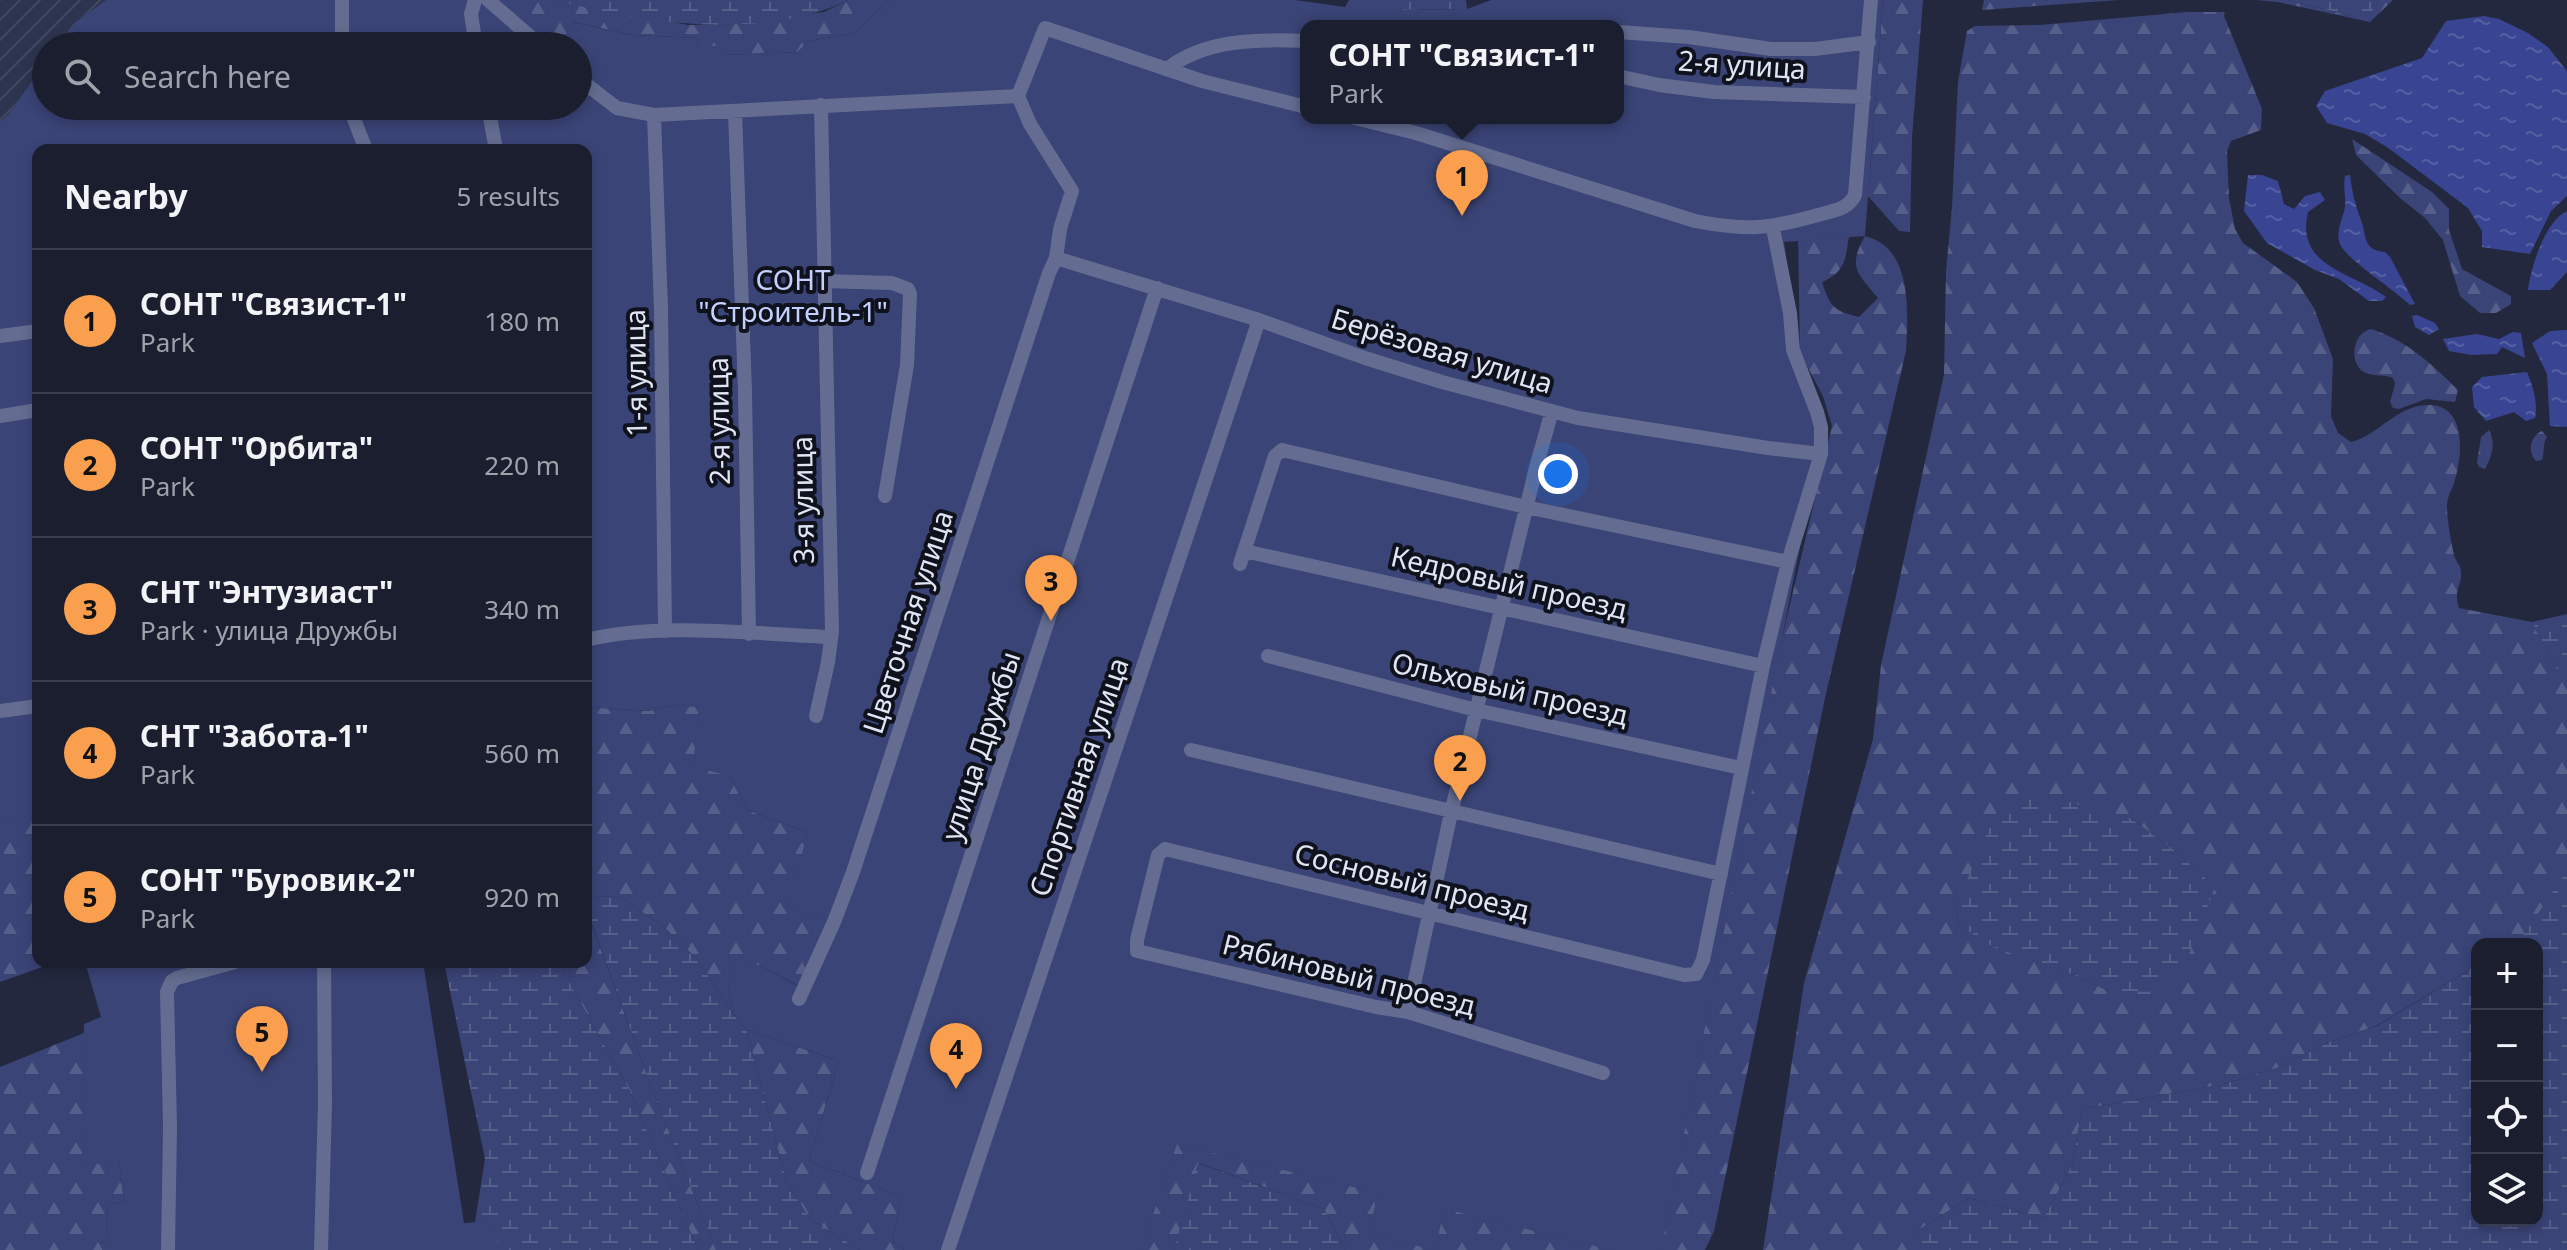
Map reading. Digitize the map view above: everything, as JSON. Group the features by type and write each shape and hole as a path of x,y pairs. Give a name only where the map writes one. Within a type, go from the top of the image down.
{"street":[{"path":"342,0 342,32"},
{"path":"474,32 471,14 475,0"},
{"path":"488,0 525,32"},
{"path":"1379,124 1695,221 1742,229 1773,228 1840,209 1852,201 1857,189 1871,0"},
{"path":"592,89 617,108 654,115 1018,96 1045,28 1236,90 1300,106"},
{"path":"1624,32 1689,37 1771,49 1815,49 1869,42"},
{"path":"1167,69 1187,55 1245,41 1300,41"},
{"name":"2-я улица","path":"1624,77 1714,92 1864,97"},
{"name":"Цветочная улица","path":"799,999 853,872 1056,258 1060,229 1072,191 1030,124 1018,96"},
{"name":"3-я улица","path":"816,716 831,637 821,105"},
{"name":"2-я улица","path":"735,112 745,391 749,634"},
{"name":"1-я улица","path":"654,115 661,309 665,631"},
{"path":"354,120 364,144"},
{"path":"491,120 495,144"},
{"path":"1191,750 1721,874 1763,666 1788,562 1821,454 1821,427 1817,412 1793,350 1790,313 1773,228"},
{"name":"Берёзовая улица","path":"1056,258 1259,320 1442,382 1552,411 1651,431 1821,454"},
{"path":"824,281 900,284 910,294 907,365 885,496"},
{"name":"улица Дружбы","path":"867,1173 942,952 1157,288"},
{"name":"Спортивная улица","path":"948,1250 1259,320"},
{"path":"0,336 32,332"},
{"path":"0,416 32,411"},
{"path":"1408,1012 1451,813 1552,411"},
{"name":"Кедровый проезд","path":"1526,507 1282,450 1275,456 1242,557 1503,607 1763,666"},
{"path":"1526,507 1788,562"},
{"path":"592,639 627,632 665,631 831,637"},
{"name":"Ольховый проезд","path":"1268,656 1476,710 1741,768"},
{"path":"0,711 32,707"},
{"name":"Сосновый проезд","path":"1148,895 1158,855 1165,849 1684,975 1696,974 1703,960 1721,874"},
{"name":"Рябиновый проезд","path":"1148,895 1137,951 1408,1012 1603,1073"},
{"path":"168,1250 170,1127 167,992 177,978 213,968"},
{"path":"321,1250 325,1103 324,968"}],"shaded area":[{"path":"0,0 106,0 73,24 67,32 32,32 32,81 8,115 0,121"}],"green space":[{"path":"106,0 498,0 533,32 67,32 73,24"},
{"path":"498,0 558,0 688,25 736,24 824,12 848,0 889,0 855,33 809,41 798,52 723,55 721,46 698,46 697,38 633,35 573,22 569,32 533,32"},
{"path":"558,0 848,0 816,13 781,20 704,24 627,16"},
{"name":"СОНТ \"Строитель-1\"","path":"889,0 1295,0 1345,7 1349,0 1391,0 1391,10 1467,9 1491,0 1883,0 1865,236 1784,242 1800,352 1808,369 1818,456 1661,1250 1611,1250 1445,1209 1434,1250 1368,1234 1378,1193 1177,1144 1141,1250 904,1250 892,1241 902,1197 809,1161 839,1061 746,1029 733,1014 728,985 736,958 758,965 798,986 827,921 786,907 808,833 748,810 729,776 693,766 699,707 675,705 648,711 592,707 592,144 32,144 32,816 0,821 0,121 8,115 32,81 32,120 592,120 592,32 568,32 572,22 633,35 697,38 698,46 722,46 723,55 797,52 809,41 855,33"},
{"path":"1391,0 1466,0 1467,9 1391,10"},
{"path":"1883,0 1923,0 1912,137 1910,232 1899,231 1868,196"},
{"path":"1984,0 2119,0 1982,10"},
{"path":"2256,0 2288,0 2356,17 2375,8 2378,0 2393,0 2370,22"},
{"path":"2288,0 2378,0 2366,17 2356,17"},
{"path":"2187,12 2225,12 2262,109 2261,130 2231,141 2227,151 2229,198 2235,229 2243,243 2297,282 2314,308 2333,359 2331,416 2338,433 2351,442 2406,410 2427,405 2440,407 2449,413 2459,433 2460,446 2457,472 2447,506 2453,550 2461,570 2457,596 2459,608 2532,622 2557,670 2567,670 2567,892 2518,938 2471,938 2471,969 2376,1026 2329,1042 2277,1068 2220,1085 2082,1109 2072,1165 2044,1218 1969,1198 1914,1233 1914,1250 1763,1250 1804,983 1873,739 1881,665 1944,374 1946,271 1958,82 1967,31 1975,26 2040,25","holes":["2130,818 2174,850 2214,887 2109,991 1993,946 1959,925 1956,906 1969,879"]},
{"path":"2352,139 2432,192 2449,209 2449,230 2462,269 2511,296 2511,304 2496,313 2480,313 2460,296 2443,240 2425,218 2356,155"},
{"path":"1850,231 1841,268 1822,282 1828,297 1838,310 1859,317 1878,298 1860,276 1856,263 1865,236 1881,243 1900,267 1904,283 1907,301 1906,351 1825,698 1714,1231 1705,1250 1346,1250 1324,1209 1199,1163 1174,1250 957,1250 1750,774 1832,426 1823,396 1800,353 1798,235"},
{"path":"2371,329 2407,346 2428,362 2458,390 2455,402 2426,399 2399,409 2393,408 2390,402 2395,384 2393,378 2365,373 2355,360 2357,341"},
{"path":"2489,430 2492,450 2485,469 2479,467 2477,462 2481,437"},
{"path":"2542,431 2547,437 2542,460 2536,461 2531,453 2531,444"},
{"path":"2567,614 2567,670 2557,670 2532,622"},
{"path":"675,705 700,707 729,776 748,810 808,833 828,920 799,986 758,965 728,985 733,1014 697,959 666,929 621,897 592,896 592,707 648,711"},
{"path":"2030,792 2130,818 2174,850 2215,887 2188,957 2160,992 2109,991 2074,975 1993,947 1959,925 1956,906 1990,826"},
{"path":"32,798 32,968 39,968 0,982 0,801"},
{"path":"2567,871 2567,1250 1914,1250 1914,1233 1969,1198 2044,1218 2072,1165 2082,1109 2220,1085 2277,1068 2329,1042 2377,1026 2471,969 2471,1226 2543,1226 2543,938 2518,938 2524,934"},
{"path":"592,896 621,897 666,929 697,959 746,1029 787,1183 810,1219 860,1250 716,1250 652,1089 592,924"},
{"path":"592,925 716,1250 698,1250 631,1093 561,968 592,968"},
{"path":"87,968 424,968 464,1223 492,1221 499,1250 102,1250 102,1243 107,1239 108,1205 124,1201 119,1162 82,1165 84,1024 101,1017"},
{"path":"445,968 561,968 631,1093 698,1250 478,1250 475,1222 485,1159"},
{"path":"141,1010 119,1161 124,1201 108,1205 107,1239 102,1243 102,1250 0,1250 0,1067"},
{"path":"746,1029 839,1061 809,1161 902,1197 892,1241 904,1250 860,1250 810,1219 787,1183"},
{"path":"1198,1163 1324,1209 1346,1250 1174,1250"}],"water":[{"path":"2484,16 2499,19 2528,33 2548,47 2567,71 2567,196 2551,211 2530,254 2482,247 2482,231 2468,208 2387,147 2365,134 2327,123 2316,106 2325,91 2422,58 2446,21"},
{"path":"2248,175 2262,175 2278,181 2284,204 2294,209 2305,196 2320,192 2325,200 2308,212 2306,230 2310,245 2329,266 2386,297 2382,301 2369,301 2339,279 2315,270 2267,243 2244,211"},
{"path":"2350,175 2369,245 2390,257 2415,304 2410,305 2360,265 2340,244 2338,234 2345,207 2345,176"},
{"path":"2567,211 2567,272 2550,290 2528,290 2532,269 2546,234 2559,216"},
{"path":"2417,315 2435,323 2439,329 2429,335 2415,327 2412,316"},
{"path":"2567,330 2567,427 2550,426 2547,374 2532,343 2550,331"},
{"path":"2513,332 2521,333 2525,358 2502,347 2497,354 2472,355 2449,351 2443,339 2477,334 2499,339"},
{"path":"2527,372 2535,400 2535,418 2526,421 2514,412 2486,421 2474,407 2472,387 2482,377"}],"place":[{"name":"СОНТ \"Связист-1\"","path":"1462,216"},
{"name":"СНТ \"Энтузиаст\"","path":"1051,621"},
{"name":"СОНТ \"Орбита\"","path":"1460,801"},
{"name":"СОНТ \"Буровик-2\"","path":"262,1072"},
{"name":"СНТ \"Забота-1\"","path":"956,1089"}]}
